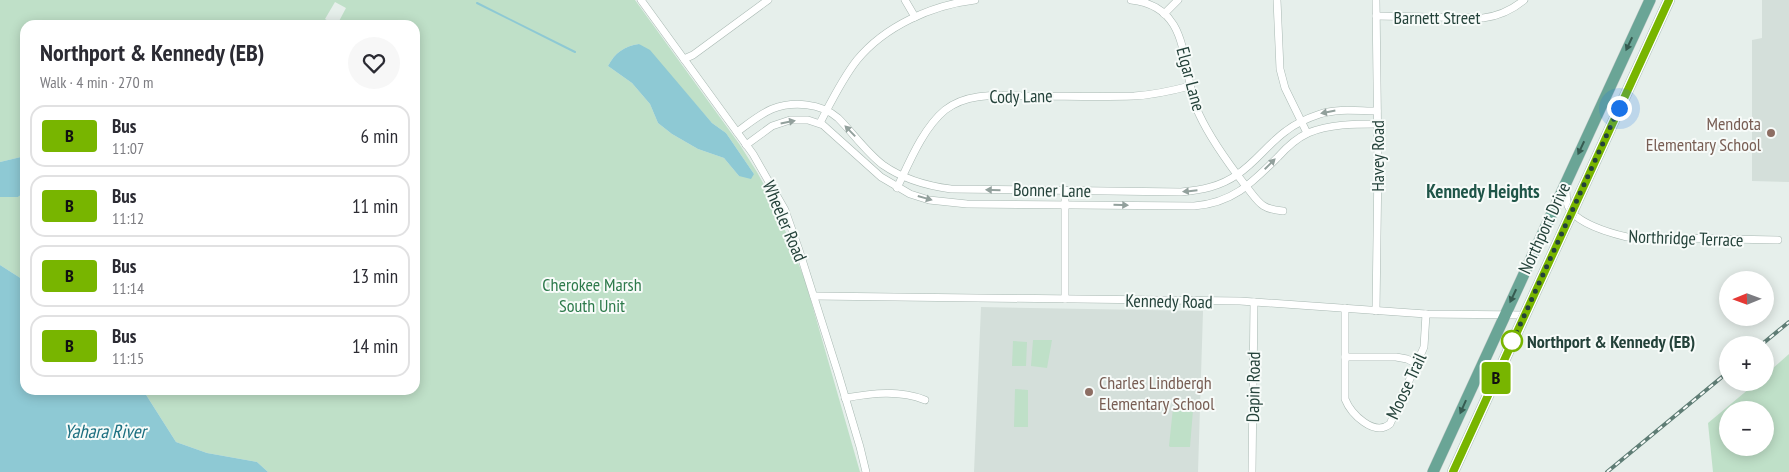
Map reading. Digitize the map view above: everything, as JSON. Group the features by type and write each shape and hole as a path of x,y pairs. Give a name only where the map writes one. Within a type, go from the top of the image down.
{"main road":[{"name":"Northport Drive","path":"1433,472 1650,0"},
{"name":"Northport Drive","path":"1453,472 1669,0"}],"street":[{"name":"Wheeler Road","path":"641,0 746,145 764,172 785,210 814,296 866,472"},
{"path":"684,59 768,0"},
{"path":"905,0 915,17"},
{"path":"746,145 772,126 779,124 808,120 820,124 826,110 859,58 886,35 926,11 975,0"},
{"name":"Elgar Lane","path":"1131,0 1149,4 1164,14 1175,27 1181,40 1190,86 1199,114 1228,164 1256,200 1267,209 1283,211"},
{"path":"1164,14 1178,0"},
{"path":"1277,0 1280,69 1285,88 1307,133"},
{"name":"Havey Road","path":"1376,0 1376,311"},
{"name":"Barnett Street","path":"1376,16 1482,18 1495,16 1512,9 1524,0"},
{"name":"Cody Lane","path":"897,188 936,119 950,106 972,98 996,95 1136,96 1190,86"},
{"name":"Bonner Lane","path":"737,132 772,109 784,106 811,105 826,110 836,117 884,165 919,183 951,189 1180,192 1212,188 1237,175 1248,167 1286,130 1301,122 1328,112 1377,111"},
{"name":"Bonner Lane","path":"820,124 865,164 897,188 910,194 942,202 1167,207 1206,205 1231,197 1247,187 1286,149 1307,133 1346,124 1377,124"},
{"path":"1565,182 1568,205 1571,212"},
{"path":"1065,190 1066,299"},
{"name":"Northridge Terrace","path":"1571,212 1578,219 1627,237 1778,240"},
{"name":"Kennedy Road","path":"814,296 1254,302 1426,314 1524,315"},
{"name":"Dapin Road","path":"1252,472 1254,302"},
{"path":"1345,308 1345,357 1396,357 1407,359 1417,364"},
{"name":"Moose Trail","path":"1345,357 1345,391 1348,406 1359,418 1372,427 1386,427 1390,424 1426,340 1426,314"},
{"path":"845,398 867,394 900,393 911,394 925,400"}],"shaded area":[{"name":"Mendota Elementary School","path":"1762,0 1789,0 1789,182 1752,181 1752,40 1762,38"},
{"name":"Charles Lindbergh Elementary School","path":"981,307 1203,311 1198,472 974,472"}],"green space":[{"name":"Cherokee Marsh South Unit","path":"0,0 635,0 740,145 774,203 805,280 860,472 268,472 257,462 207,453 176,442 146,395 420,395 420,20 340,20 346,8 335,2 325,19 327,20 20,20 20,157 0,162","holes":["639,44 665,69 712,123 726,133 754,174 739,176 724,158 698,149 672,134 658,123 650,104 632,83 608,66 620,51 629,46"]},
{"path":"20,196 20,278 0,265 0,197"},
{"path":"1033,340 1052,340 1047,368 1031,366"},
{"path":"1013,341 1027,342 1026,366 1012,366"},
{"path":"1789,354 1789,472 1713,472 1708,423 1719,414 1719,456 1774,456 1774,401 1734,401 1746,391 1774,391 1774,367"},
{"path":"1015,389 1028,390 1028,427 1014,427"},
{"path":"1173,408 1193,410 1190,447 1169,446"}],"water":[{"path":"639,44 650,50 712,123 726,133 754,174 751,179 739,176 724,158 698,149 672,134 658,123 650,104 632,83 608,66 620,51 629,46"},
{"path":"20,157 20,196 18,197 0,197 0,162"},
{"name":"Yahara River","path":"0,265 20,278 20,395 146,395 176,442 207,453 257,462 268,472 0,472"}],"waterway":[{"path":"477,3 575,52"}],"railway":[{"path":"1772,336 1789,322"},
{"path":"1607,472 1719,379"}],"bus line":[{"name":"B","path":"1453,472 1669,0"}],"place":[{"name":"Mendota Elementary School","path":"1771,133"},
{"name":"Northport & Kennedy (EB)","path":"1512,341"},
{"name":"Charles Lindbergh Elementary School","path":"1089,392"}],"district":[{"name":"Kennedy Heights","path":"1483,191"}],"route":[{"path":"1512,341 1509,349 1619,108"}]}
